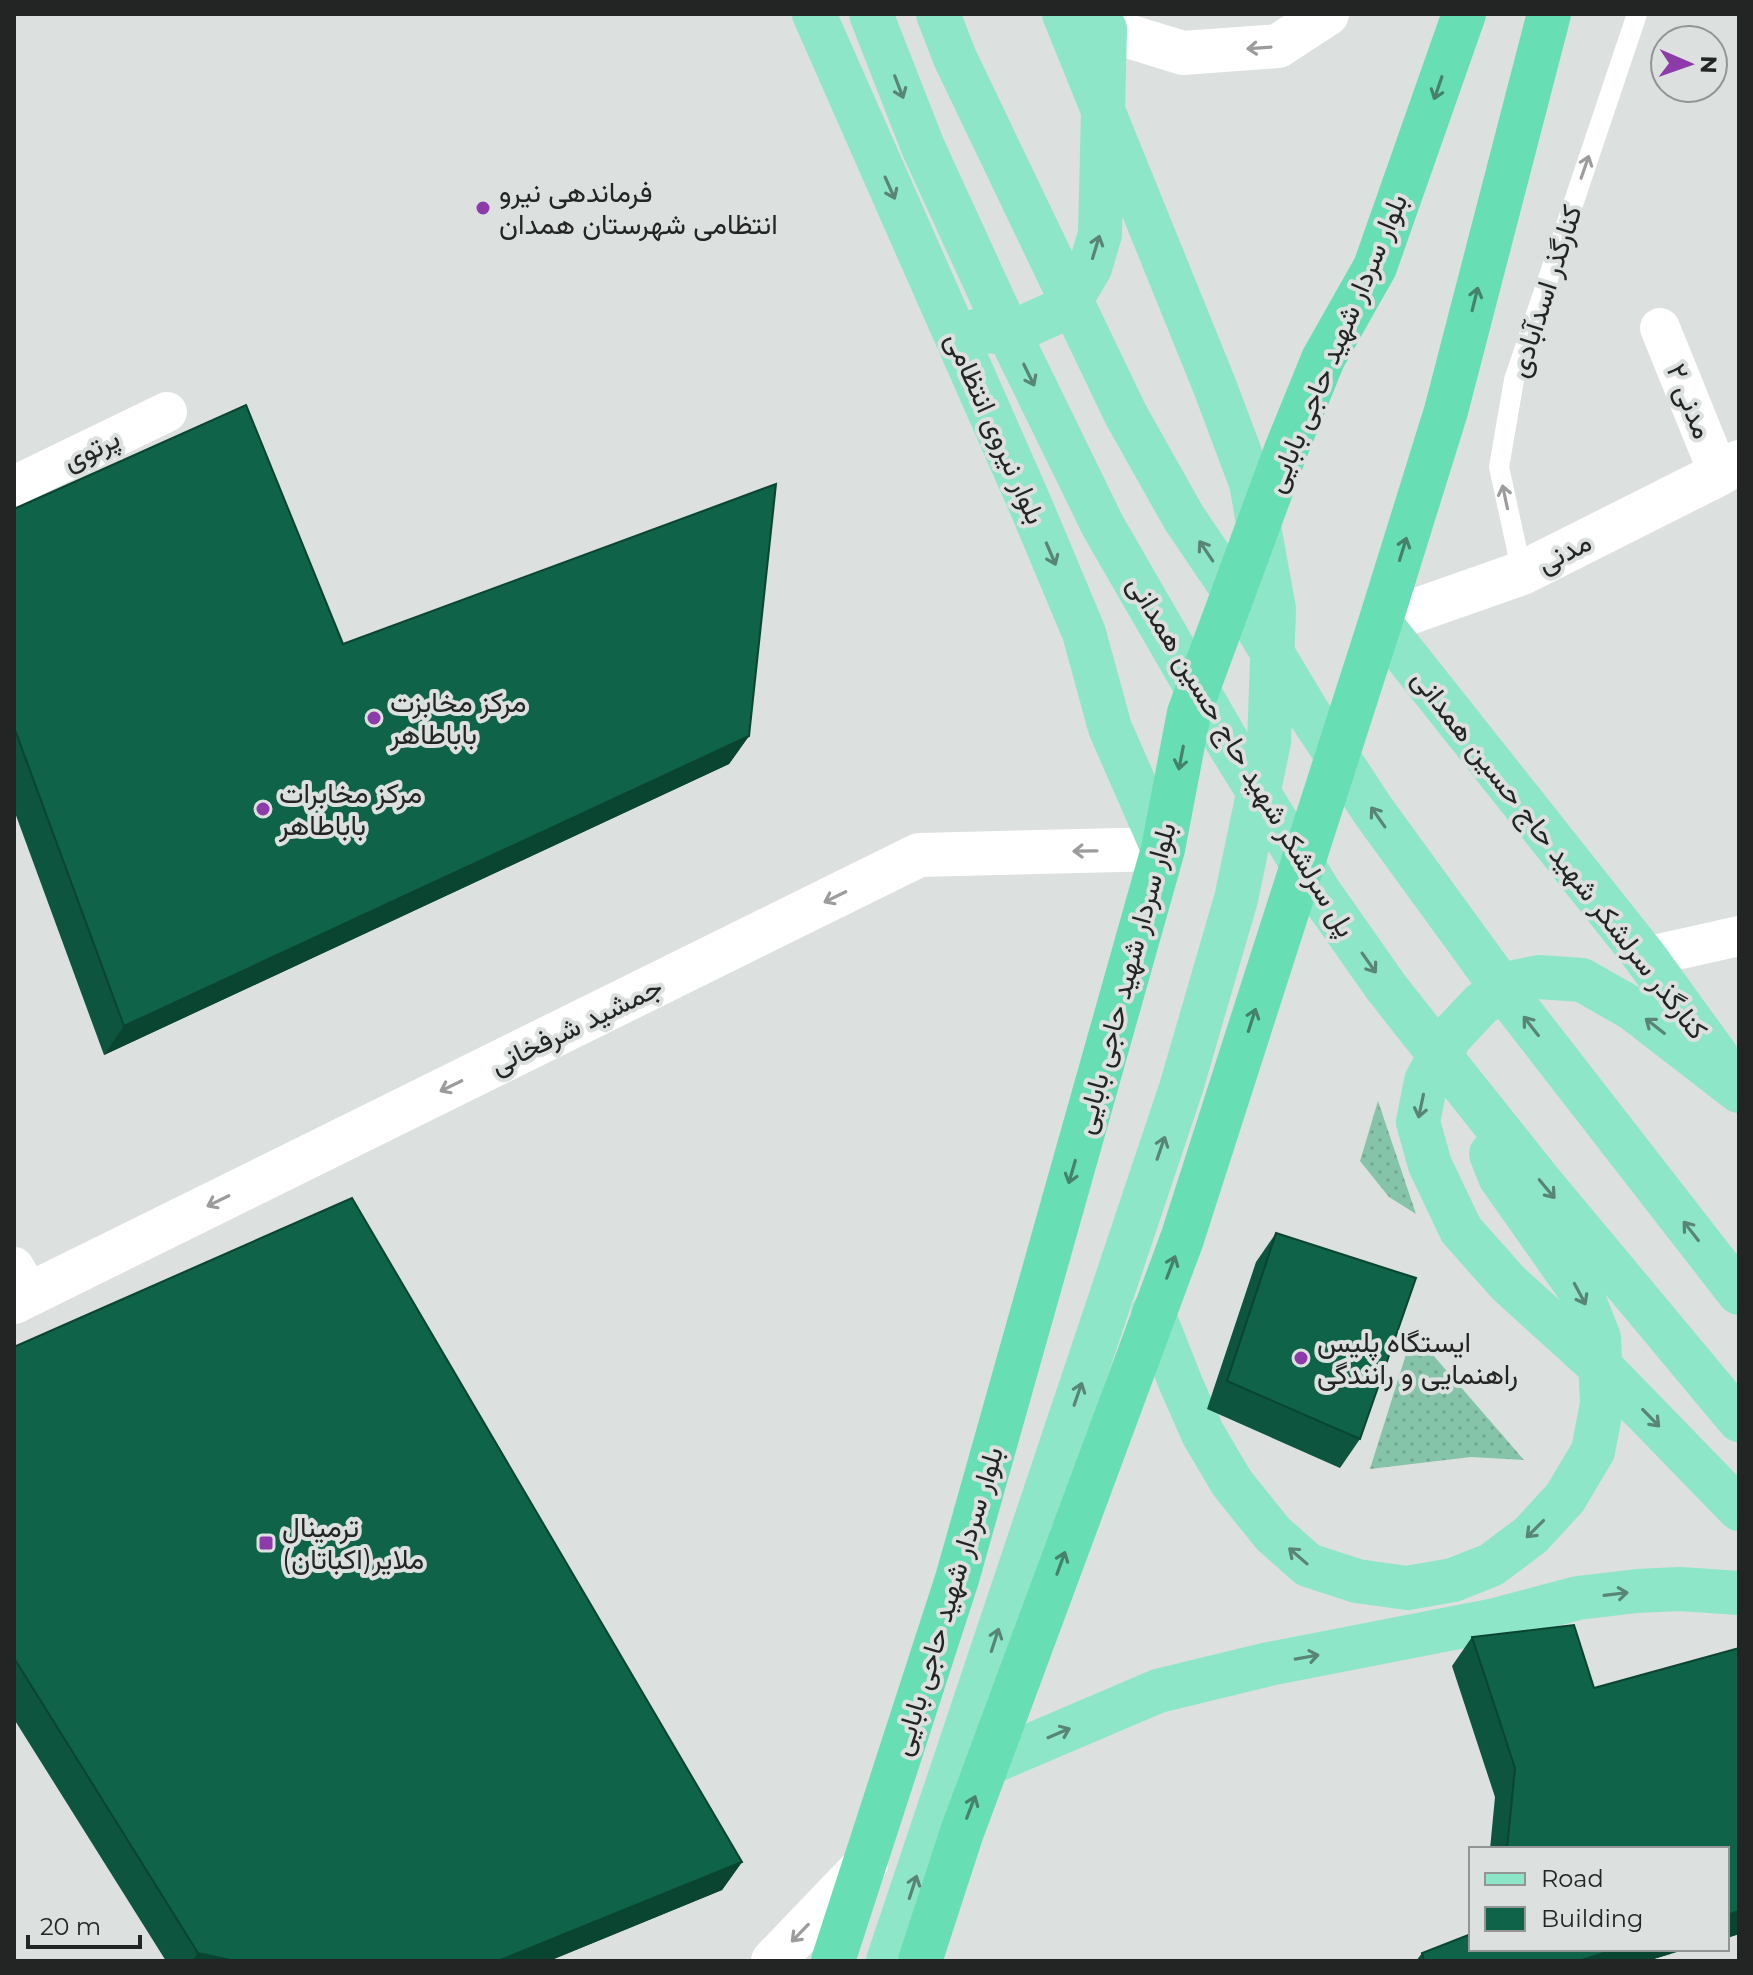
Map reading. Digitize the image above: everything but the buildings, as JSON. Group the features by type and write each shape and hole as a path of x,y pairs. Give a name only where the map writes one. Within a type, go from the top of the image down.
{"highway":[{"name":"بلوار سردار شهید حاجی بابایی","path":"833,1961 957,1579 1163,849 1189,713 1323,359 1375,267 1464,14"},
{"path":"920,1961 962,1832 1187,1224 1446,411 1554,17"}],"main road":[{"name":"بلوار نیروی انتظامی","path":"814,14 1084,633 1110,728 1163,849"},
{"name":"پل سرلشکر شهید حاج حسین همدانی","path":"871,14 923,147 1000,315 1103,526 1227,741 1320,893 1386,987 1460,1081 1739,1420"},
{"path":"938,14 955,58 1126,415 1184,518 1249,614 1306,709 1374,812 1505,992 1739,1293"},
{"path":"888,1961 1181,1088 1236,899 1269,742 1274,609 1251,483 1064,14"},
{"path":"950,322 1003,333 1026,326 1057,312 1073,296 1090,268 1100,234 1102,22 1183,53 1278,46 1327,14"},
{"name":"مدنی","path":"1380,623 1522,573 1729,468"},
{"name":"کنارگذر سرلشکر شهید حاج حسین همدانی","path":"1380,623 1645,957 1739,1088"},
{"name":"جمشید شرفخانی","path":"19,1288 919,855 1163,849"},
{"path":"1739,1088 1633,1009 1582,980 1539,977 1515,982 1481,1004 1450,1037 1426,1081 1418,1122 1430,1165 1461,1230 1509,1284 1605,1371 1739,1509"},
{"path":"1153,1313 1203,1434 1232,1483 1273,1534 1308,1565 1357,1581 1407,1588 1453,1580 1491,1565 1531,1535 1565,1498 1593,1451 1602,1404 1599,1338 1581,1292 1500,1177 1460,1081"},
{"path":"987,1764 1158,1691 1269,1664 1495,1620 1578,1598 1680,1589 1739,1593"},
{"path":"773,1961 866,1864"}],"street":[{"name":"مدنی ۲","path":"1660,328 1729,468"},
{"name":"پرتوی","path":"14,486 167,412"},
{"path":"1645,957 1739,936"}],"lane":[{"name":"کنارگذر اسدآبادی","path":"1522,573 1499,467 1514,380 1637,14"}],"green space":[{"path":"1378,1101 1416,1214 1389,1197 1360,1161"},
{"path":"1413,1332 1524,1460 1471,1457 1370,1469"}],"place":[{"name":"فرماندهی نیرو انتظامی شهرستان همدان","path":"483,208"},
{"name":"مرکز مخابزت باباطاهر","path":"374,718"},
{"name":"مرکز مخابرات باباطاهر","path":"263,809"},
{"name":"ایستگاه پلیس راهنمایی و رانندگی","path":"1301,1358"},
{"name":"ترمینال ملایر(اکباتان)","path":"266,1543"}]}
